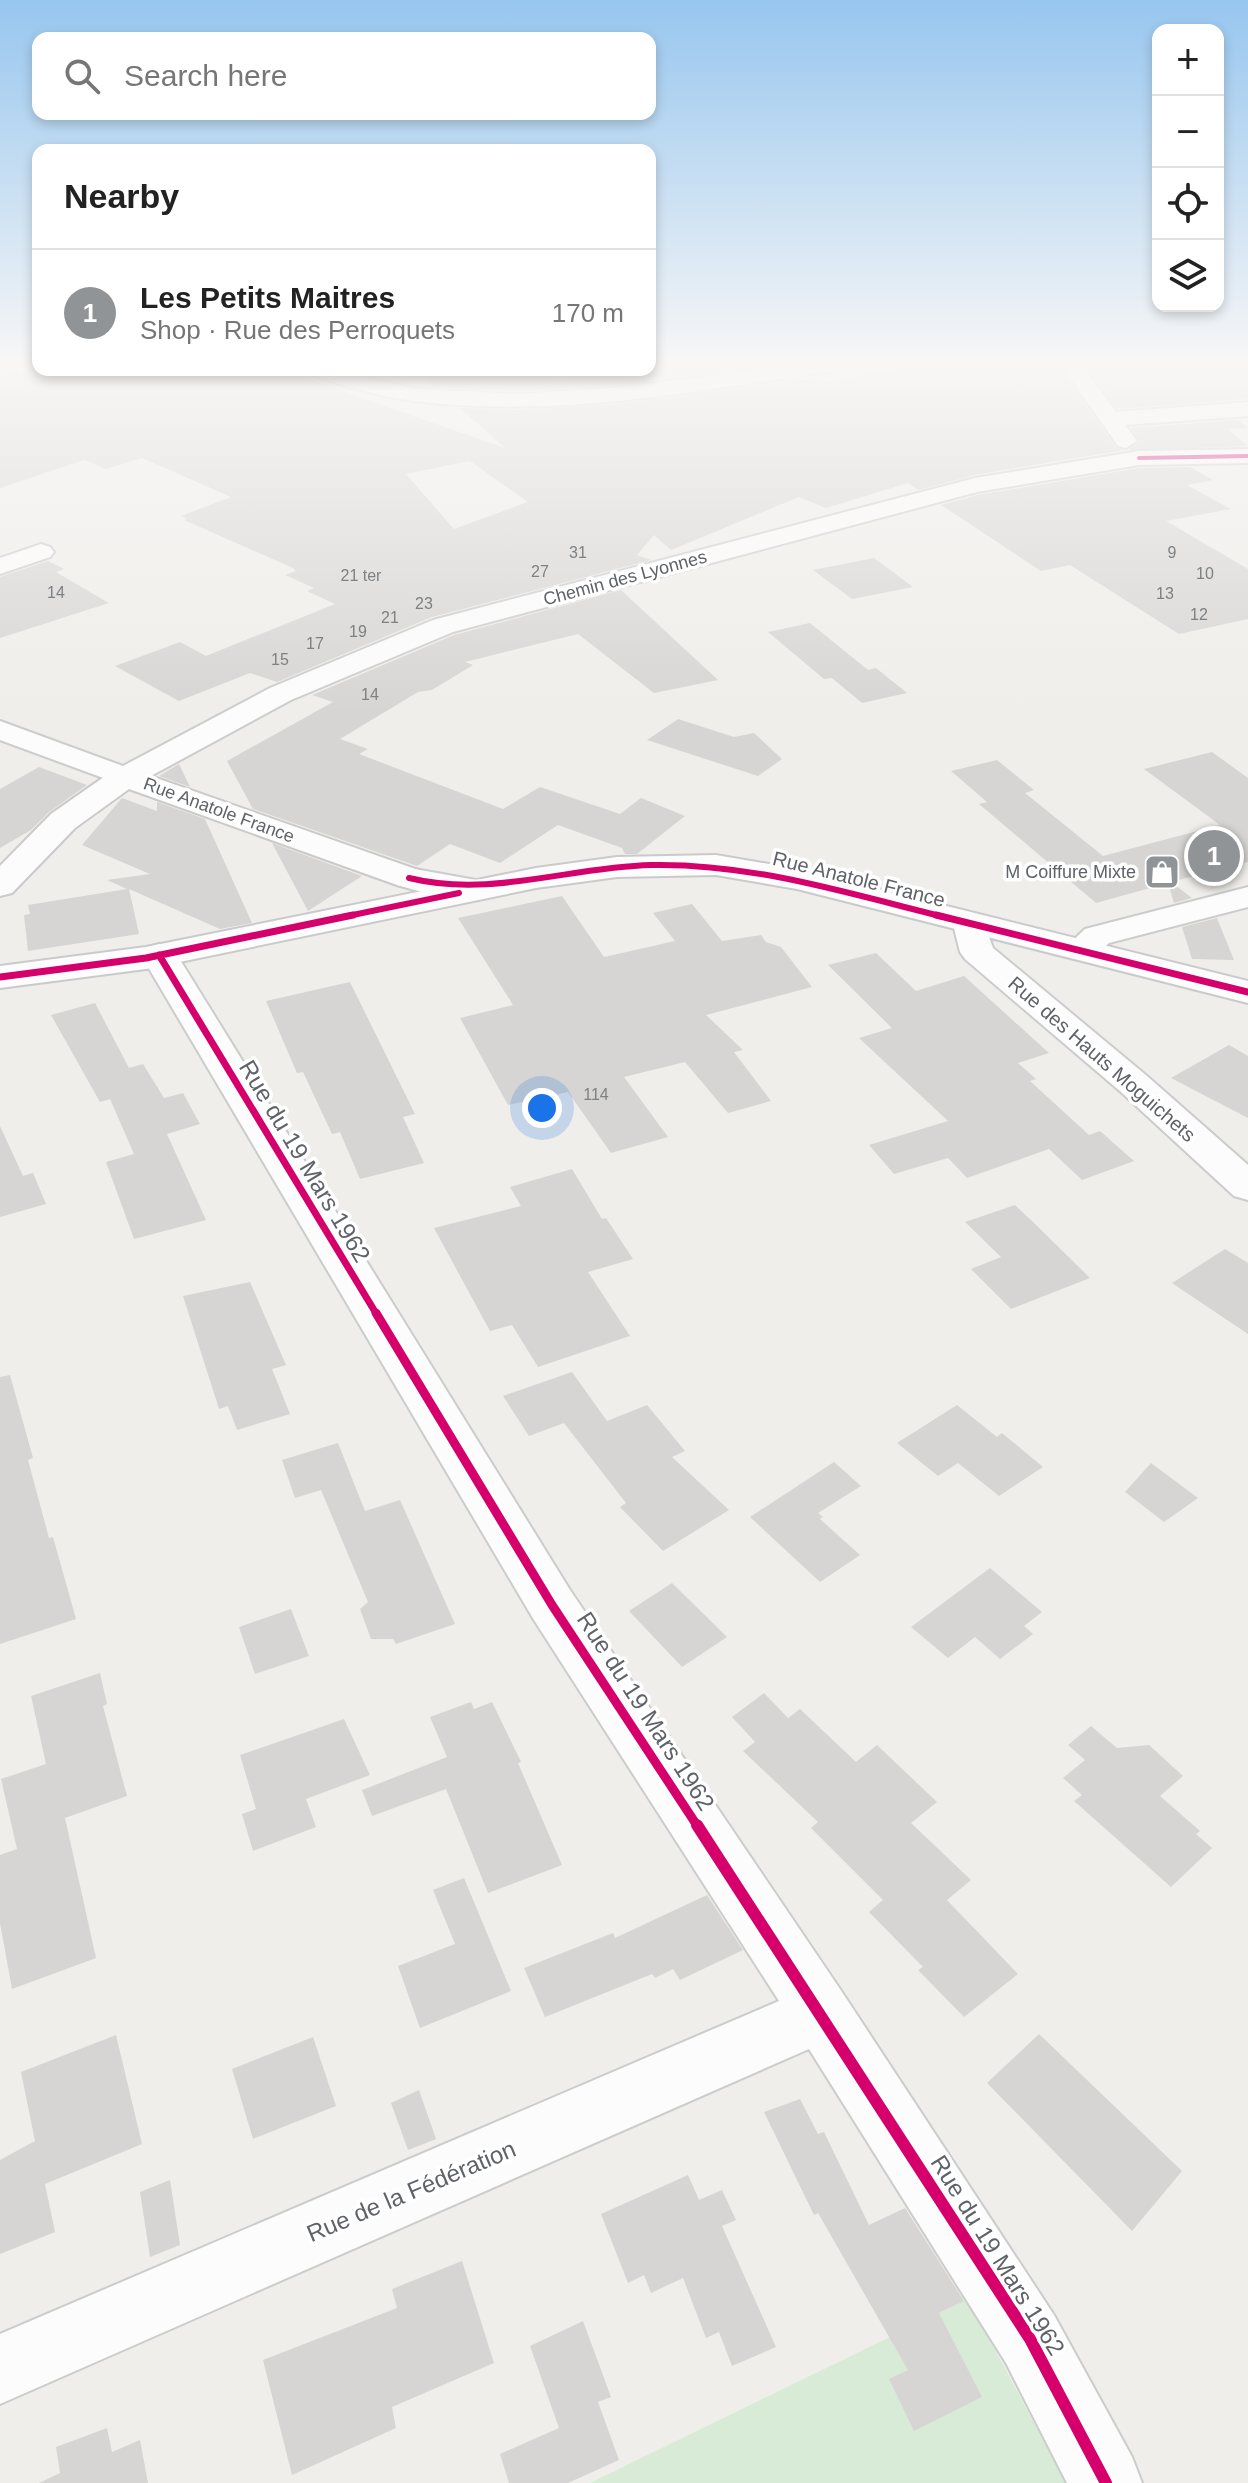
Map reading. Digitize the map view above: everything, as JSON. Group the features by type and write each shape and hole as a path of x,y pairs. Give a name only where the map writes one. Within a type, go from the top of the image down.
{"street":[{"name":"Chemin des Lyonnes","path":"125,777 185,740 282,693 365,654 443,626 907,501 1000,481"},
{"path":"0,566 41,552"},
{"path":"0,730 125,777"},
{"path":"0,886 63,821 125,777"},
{"name":"Rue Anatole France","path":"125,777 403,893"},
{"name":"Rue Anatole France","path":"0,977 159,955 403,893 475,889 617,867 716,865 798,879 1248,992"},
{"path":"1081,949 1097,936 1248,897"},
{"name":"Rue des Hauts Moguichets","path":"970,924 977,952 1134,1084 1248,1187"},
{"name":"Rue du 19 Mars 1962","path":"159,955 552,1605 821,2013 1030,2339 1106,2483"},
{"name":"Rue de la Fédération","path":"0,2369 821,2013"}],"green space":[{"path":"968,2299 1066,2483 590,2483"}],"building":[{"path":"0,481 21,481 0,488"},
{"path":"194,481 412,481 454,529 528,502 498,481 953,481 918,490 908,483 826,508 799,497 671,550 654,535 637,555 651,560 432,617 277,682 250,673 179,701 115,666 180,642 206,656 335,604 307,591 314,588 285,575 296,571 293,568 181,516 231,497"},
{"path":"1062,481 1208,481 1187,485 1231,509 1166,521 1248,569 1248,619 1179,634 1070,565 1041,571 941,505 978,495"},
{"path":"874,558 913,587 852,599 813,570"},
{"path":"48,561 64,569 56,572 109,603 0,638 0,577"},
{"path":"621,590 718,680 654,693 578,634 465,662 473,665 432,690 418,692 340,739 368,749 359,754 503,809 540,787 620,814 641,798 685,816 637,854 625,854 622,848 558,825 500,863 450,844 417,866 253,809 227,761 333,702 312,695 454,635"},
{"path":"810,623 868,670 876,668 907,693 862,703 832,678 824,679 768,632"},
{"path":"678,719 734,737 754,733 782,759 758,776 647,740"},
{"path":"1212,752 1248,778 1248,862 1171,882 1192,898 1174,903 1168,883 1096,903 979,804 987,802 951,771 997,760 1034,790 1025,793 1103,856 1220,825 1144,769"},
{"path":"179,764 190,787 159,776"},
{"path":"39,767 87,785 49,812 31,830 0,848 0,789"},
{"path":"122,798 157,811 157,802 205,819 252,923 220,929 129,889 139,934 28,951 24,915 30,914 28,905 127,889 107,880 150,874 82,845"},
{"path":"272,843 362,876 308,911"},
{"path":"562,896 604,957 675,941 653,913 692,904 722,941 761,935 766,942 781,947 812,987 706,1015 743,1050 734,1052 771,1101 728,1113 685,1062 624,1077 668,1137 611,1153 568,1092 508,1105 460,1018 513,1005 458,918"},
{"path":"1217,918 1234,960 1192,959 1182,927"},
{"path":"876,953 916,991 964,976 1049,1053 1018,1063 1036,1079 1030,1081 1089,1135 1100,1131 1134,1161 1082,1180 1049,1149 967,1178 948,1158 894,1174 869,1145 948,1121 859,1038 892,1028 828,965"},
{"path":"350,982 415,1114 403,1117 424,1163 360,1179 340,1132 332,1134 303,1072 297,1073 266,1001"},
{"path":"95,1003 129,1068 143,1064 164,1098 183,1093 200,1124 167,1134 206,1220 134,1239 106,1162 134,1154 110,1099 100,1102 51,1015"},
{"path":"1229,1045 1248,1056 1248,1118 1171,1078"},
{"path":"0,1126 23,1176 33,1173 46,1204 0,1217"},
{"path":"572,1169 602,1219 606,1218 633,1259 588,1272 630,1336 538,1367 512,1325 490,1331 434,1228 521,1206 510,1187"},
{"path":"1015,1205 1090,1278 1011,1309 971,1269 1001,1257 965,1222"},
{"path":"1225,1249 1248,1263 1248,1334 1172,1283"},
{"path":"250,1282 286,1365 272,1369 290,1414 237,1430 228,1406 219,1409 183,1296"},
{"path":"572,1372 607,1421 647,1405 685,1451 672,1457 729,1510 663,1551 620,1507 626,1503 564,1423 529,1436 503,1396"},
{"path":"10,1375 33,1458 28,1460 49,1538 53,1537 76,1619 0,1644 0,1377"},
{"path":"957,1405 997,1437 1002,1433 1043,1467 999,1496 958,1463 938,1476 897,1443"},
{"path":"338,1443 365,1511 400,1500 455,1624 396,1644 393,1639 371,1639 360,1609 368,1602 321,1490 295,1498 282,1460"},
{"path":"834,1462 861,1486 818,1513 823,1517 820,1519 860,1555 820,1582 750,1517"},
{"path":"1151,1463 1198,1498 1164,1522 1125,1492"},
{"path":"990,1568 1042,1612 1024,1626 1033,1634 1000,1659 975,1637 948,1658 911,1627"},
{"path":"672,1583 727,1637 682,1667 629,1611"},
{"path":"291,1609 309,1656 255,1674 239,1627"},
{"path":"100,1673 107,1704 103,1706 127,1796 65,1818 96,1958 12,1989 0,1923 0,1855 17,1849 1,1779 46,1764 31,1696"},
{"path":"764,1693 788,1718 800,1709 856,1762 877,1745 937,1802 911,1823 971,1880 947,1900 1018,1974 964,2017 918,1970 923,1967 869,1912 883,1900 811,1828 818,1822 743,1751 755,1742 732,1717"},
{"path":"471,1702 474,1709 492,1702 521,1762 518,1763 562,1865 488,1893 446,1789 372,1816 362,1790 447,1757 430,1717"},
{"path":"344,1719 370,1775 306,1799 316,1827 253,1851 242,1814 256,1809 240,1755"},
{"path":"1091,1726 1117,1748 1149,1745 1183,1776 1160,1796 1200,1831 1196,1834 1212,1848 1171,1887 1074,1801 1082,1795 1063,1778 1085,1760 1068,1745"},
{"path":"464,1878 511,1991 420,2028 398,1966 455,1944 433,1890"},
{"path":"707,1895 743,1950 680,1980 673,1969 655,1978 652,1974 545,2017 524,1968 613,1933 615,1938"},
{"path":"1039,2034 1182,2171 1132,2231 987,2083"},
{"path":"116,2035 142,2144 45,2184 55,2232 0,2254 0,2160 35,2141 21,2072"},
{"path":"313,2037 336,2106 253,2139 232,2069"},
{"path":"419,2090 436,2139 408,2150 391,2103"},
{"path":"800,2099 818,2134 824,2132 869,2225 905,2208 964,2301 939,2313 982,2397 914,2431 889,2379 908,2370 818,2213 814,2215 764,2112"},
{"path":"688,2175 699,2200 722,2190 736,2220 722,2226 776,2347 732,2366 719,2332 706,2338 683,2278 651,2293 644,2275 628,2283 601,2214"},
{"path":"170,2180 180,2245 150,2257 140,2192"},
{"path":"462,2261 494,2363 392,2407 396,2428 292,2475 263,2360 397,2308 392,2289"},
{"path":"583,2321 611,2397 598,2402 619,2460 568,2483 509,2483 500,2454 559,2428 530,2346"},
{"path":"107,2428 112,2452 140,2440 148,2483 39,2483 60,2473 56,2447"}],"cycle path":[{"path":"409,878 460,887 634,866 687,865 758,871 1248,992"},
{"path":"0,977 146,958 459,893"},
{"path":"159,955 552,1605 821,2013 1030,2339 1106,2483"}],"place":[{"name":"Les Petits Maitres","path":"1214,856"},
{"name":"M Coiffure Mixte","path":"1162,872"}]}
